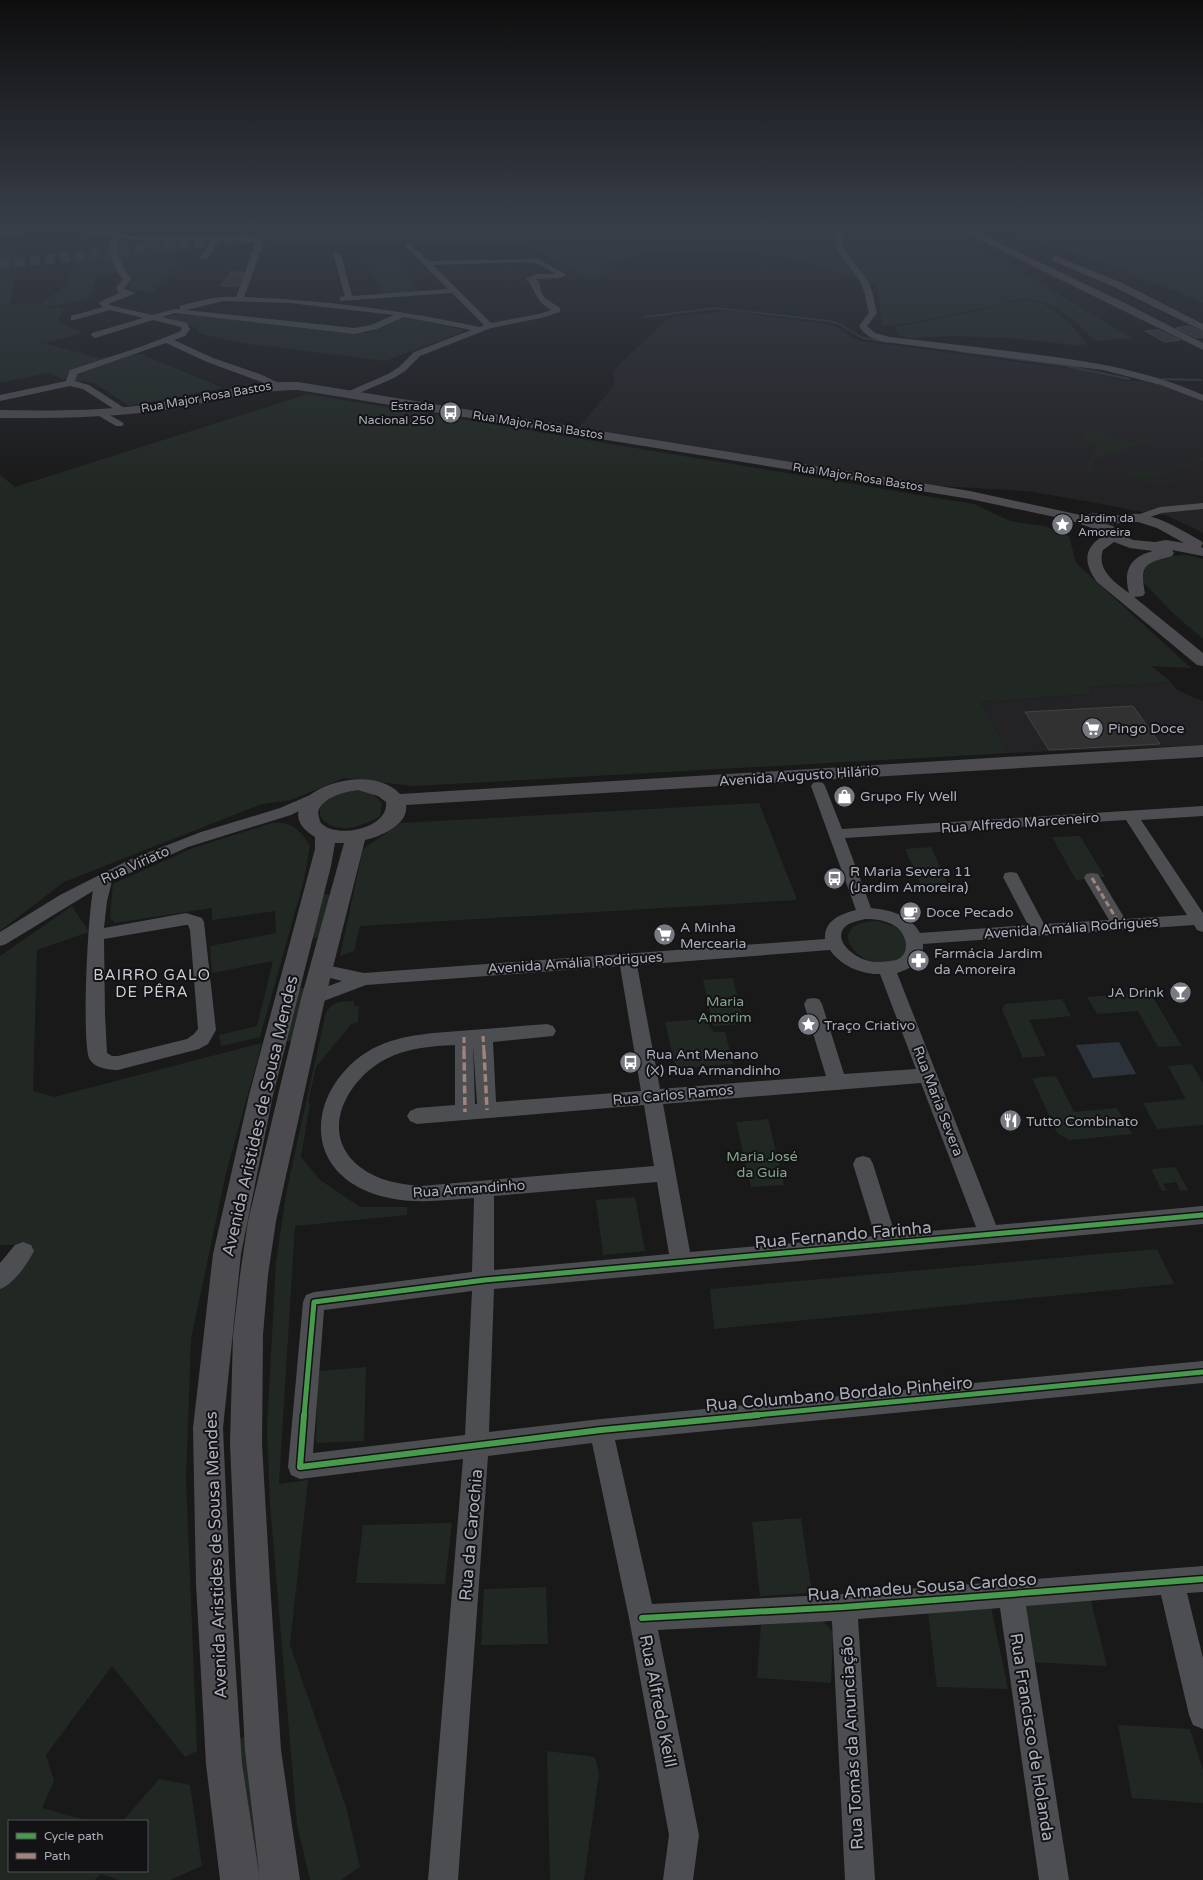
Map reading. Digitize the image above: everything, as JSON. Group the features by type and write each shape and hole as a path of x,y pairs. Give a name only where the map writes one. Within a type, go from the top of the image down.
{"highway":[{"path":"1143,317 1203,348"},
{"path":"1181,317 1203,328"}],"main road":[{"name":"Rua Major Rosa Bastos","path":"0,414 102,414 159,406 249,389 278,385 298,386 970,495 1073,517 1112,529 1130,544 1143,546"},
{"path":"1203,546 1183,538 1166,527 1138,518 1112,529 1097,547 1094,559 1094,564 1102,579 1203,661"},
{"path":"1166,527 1174,535 1173,540 1166,544"},
{"path":"1203,553 1166,544 1143,546 1112,552 1110,553 1107,562 1136,593 1203,646"},
{"path":"1136,593 1134,582 1135,568 1143,559 1168,553 1203,553"},
{"name":"Avenida Augusto Hilário","path":"395,807 1203,751"},
{"name":"Avenida Augusto Hilário","path":"395,807 818,786 1203,762"},
{"path":"346,785 370,785 381,788 390,794 395,807 390,821 381,828 369,834 356,836 334,836 320,830 310,821 308,813 311,805 317,798 326,792 346,785"},
{"name":"Avenida Aristides de Sousa Mendes","path":"240,1880 224,1764 213,1584 208,1428 227,1254 261,1096 325,849 320,830"},
{"name":"Avenida Aristides de Sousa Mendes","path":"280,1880 263,1750 253,1583 246,1444 248,1335 254,1275 262,1220 313,999 356,836"}],"street":[{"path":"74,318 79,317"},
{"path":"70,383 73,372 81,368 166,340 182,334 186,329 184,325 149,317"},
{"path":"95,334 159,317"},
{"path":"227,317 355,331 374,328 398,317"},
{"path":"431,317 479,329"},
{"path":"479,317 489,326"},
{"path":"350,394 391,376 402,369 417,354 479,329 537,317"},
{"path":"869,317 863,326 865,332 871,335 894,340 1083,364 1139,376 1170,385 1203,398"},
{"path":"166,340 210,360 257,376 278,385"},
{"path":"0,398 70,383 86,387 123,411"},
{"path":"102,414 119,424"},
{"path":"1138,518 1160,510 1203,506"},
{"path":"1166,527 1162,520 1168,512 1178,508"},
{"path":"818,786 865,913"},
{"name":"Rua Viriato","path":"0,940 84,888 105,878 180,844 230,826 280,813 326,792"},
{"name":"Rua Alfredo Marceneiro","path":"836,834 1203,811"},
{"path":"280,813 300,820 320,830"},
{"path":"1131,816 1202,921"},
{"path":"1011,877 1039,930"},
{"path":"96,935 186,919 196,922 207,1030 201,1039 192,1044 118,1064 110,1063 98,1057 96,935 96,914 99,893 105,878"},
{"path":"1092,878 1120,925"},
{"path":"84,888 96,914"},
{"path":"59,903 77,902 84,904 96,914"},
{"path":"865,913 878,914 896,920 910,930 915,939 916,947 910,958 898,966 887,969 874,969 860,966 844,956 834,944 832,936 838,923 855,914 865,913"},
{"name":"Avenida Amália Rodrigues","path":"915,939 1039,930 1202,921"},
{"name":"Avenida Amália Rodrigues","path":"321,970 364,979 834,944"},
{"path":"628,960 681,1262"},
{"name":"Rua Maria Severa","path":"887,969 989,1234"},
{"name":"Avenida Amália Rodrigues","path":"313,999 364,979"},
{"path":"813,1004 836,1082"},
{"name":"Rua Armandinho","path":"547,1031 414,1042 380,1054 362,1064 337,1093 332,1105 329,1119 330,1133 334,1147 341,1161 356,1176 377,1187 399,1193 420,1194 666,1174"},
{"path":"483,1036 488,1110"},
{"path":"464,1037 465,1112"},
{"name":"Rua Carlos Ramos","path":"417,1116 928,1075"},
{"path":"863,1164 888,1244"},
{"name":"Rua da Carochia","path":"443,1880 478,1445 485,1280 484,1189"},
{"name":"Rua Fernando Farinha","path":"478,1445 300,1467 314,1302 485,1280 1203,1215"},
{"path":"0,1279 23,1251"},
{"name":"Rua Columbano Bordalo Pinheiro","path":"478,1445 601,1430 1203,1372"},
{"name":"Rua Alfredo Keill","path":"601,1430 642,1618 684,1836 678,1880"},
{"name":"Rua Amadeu Sousa Cardoso","path":"642,1618 844,1607 1203,1579"},
{"path":"1171,1581 1203,1715"},
{"name":"Rua Francisco de Holanda","path":"1011,1593 1054,1880"},
{"name":"Rua Tomás da Anunciação","path":"844,1607 860,1880"}],"shaded area":[{"path":"770,317 833,325 859,341 1082,370 1125,381 1162,381 1197,392 1203,395 1203,533 1165,515 1146,513 1027,491 937,486 579,427 614,386 613,371 668,318"},
{"path":"1171,682 1177,690 1203,701 1203,745 1009,753 980,702 1093,694 1089,687"},
{"path":"1119,1042 1136,1074 1093,1078 1076,1045"}],"green space":[{"path":"0,317 60,317 58,321 83,333 45,343 97,358 141,354 223,388 129,406 94,383 62,379 48,373 0,383"},
{"path":"167,317 204,317 368,333 405,317 463,330 457,334 385,361 243,343 201,334 196,328"},
{"path":"882,317 941,317 912,323 883,326"},
{"path":"948,317 1063,317 1087,343 1079,346 1023,339 957,336 909,338 898,335 896,327"},
{"path":"1068,317 1096,317 1132,338 1095,341"},
{"path":"308,394 974,504 1010,521 1044,526 1069,536 1076,563 1191,668 1151,666 1171,682 1089,687 1093,694 980,702 1009,753 414,786 344,778 291,800 262,804 64,882 0,931 0,475 15,487"},
{"path":"1087,432 1112,434 1110,439 1136,442 1139,437 1151,440 1092,460 1094,472 1085,472 1097,446 1082,437 1083,434"},
{"path":"1203,457 1203,460 1147,479 1178,481 1151,482 1136,478 1127,473 1131,469 1162,471"},
{"path":"1187,555 1203,559 1203,639 1174,614 1141,580 1147,564 1166,556"},
{"path":"356,789 373,794 382,803 380,816 359,826 344,828 329,825 323,820 320,816 320,810 322,803 329,796"},
{"path":"759,803 797,900 360,926 354,951 340,956 363,849 401,823"},
{"path":"272,823 291,825 303,835 310,846 304,880 260,1037 221,1046 219,1035 257,1026 273,961 212,973 210,946 276,933 275,911 212,920 212,908 115,923 110,918 113,884 193,848"},
{"path":"1080,836 1105,877 1076,880 1052,837"},
{"path":"931,847 948,885 922,887 905,849"},
{"path":"322,894 331,895 321,937 311,938"},
{"path":"72,906 89,932 37,950 33,1091 54,1097 262,1043 226,1173 191,1339 186,1479 197,1751 185,1757 112,1666 46,1755 54,1781 42,1808 85,1820 8,1820 8,1872 148,1872 148,1820 124,1820 159,1779 190,1785 202,1866 170,1880 120,1880 101,1874 95,1880 0,1880 0,1266 16,1245 0,1245 0,956"},
{"path":"877,921 896,927 907,939 907,952 893,961 878,963 865,959 854,951 849,941 849,932 858,924"},
{"name":"Maria Amorim","path":"733,978 744,1024 713,1026 703,980"},
{"path":"299,988 309,988 294,1041 285,1041"},
{"path":"1144,993 1154,999 1182,1046 1158,1047 1138,1011 1097,1014 1087,997"},
{"path":"1062,999 1071,1016 1029,1020 1046,1056 1023,1058 1002,1010 1005,1004"},
{"path":"354,1001 354,1006 359,1006 358,1022 351,1024 316,1067 308,1103 310,1103 301,1157 320,1180 360,1207 407,1207 407,1215 295,1226 279,1484 308,1480 290,1645 346,1807 360,1867 341,1880 310,1880 297,1825 270,1504 267,1427 276,1263 286,1194 325,1016 333,1004"},
{"path":"701,1019 708,1020 710,1028 714,1032 725,1032 733,1064 679,1068 675,1064 665,1022"},
{"path":"1192,1064 1203,1083 1203,1125 1157,1129 1143,1103 1186,1099 1168,1066"},
{"path":"1056,1076 1074,1112 1117,1108 1132,1134 1069,1140 1057,1133 1032,1078"},
{"name":"Maria José da Guia","path":"768,1119 784,1185 751,1187 736,1122"},
{"path":"1175,1167 1188,1190 1181,1191 1176,1182 1163,1184 1167,1191 1162,1191 1151,1169"},
{"path":"635,1197 645,1251 603,1255 596,1200"},
{"path":"1157,1249 1174,1284 714,1329 710,1289"},
{"path":"366,1367 364,1441 316,1443 318,1371"},
{"path":"801,1518 812,1593 760,1596 752,1522"},
{"path":"452,1523 445,1584 356,1583 363,1525"},
{"path":"546,1587 548,1644 481,1645 484,1589"},
{"path":"1090,1597 1107,1666 1030,1662 1023,1600"},
{"path":"991,1607 1008,1689 937,1687 928,1612"},
{"path":"822,1619 833,1633 831,1683 757,1678 761,1625"},
{"path":"1118,1725 1190,1729 1203,1770 1203,1803 1132,1798"},
{"path":"249,1736 264,1880 254,1880 235,1740"},
{"path":"547,1751 595,1757 599,1773 584,1880 550,1880"}],"building":[{"path":"1189,326 1203,332 1203,337 1197,338 1176,328"},
{"path":"1158,330 1180,340 1165,342 1145,331"},
{"name":"Pingo Doce","path":"1133,706 1160,744 1049,750 1025,712"}],"waterway":[{"path":"792,317 837,323 863,338 888,342"},
{"path":"957,351 1068,366"},
{"path":"1068,366 1074,367"},
{"path":"1068,366 1129,379"},
{"path":"1163,379 1201,380"}],"marked path":[{"path":"1092,878 1120,925"},
{"path":"483,1036 487,1110"},
{"path":"464,1037 465,1112"}],"cycle path":[{"path":"1203,1215 485,1280 314,1302 300,1467 601,1430 1203,1372"},
{"path":"642,1618 844,1607 1203,1579"}],"place":[{"name":"Estrada Nacional 250","path":"450,413"},
{"name":"Jardim da Amoreira","path":"1062,525"},
{"name":"Pingo Doce","path":"1092,728"},
{"name":"Grupo Fly Well","path":"845,796"},
{"name":"R Maria Severa 11 (Jardim Amoreira)","path":"834,879"},
{"name":"Doce Pecado","path":"910,912"},
{"name":"A Minha Mercearia","path":"665,935"},
{"name":"Farmácia Jardim da Amoreira","path":"919,961"},
{"name":"JA Drink","path":"1180,992"},
{"name":"Traço Criativo","path":"808,1025"},
{"name":"Rua Ant Menano (X) Rua Armandinho","path":"631,1062"},
{"name":"Tutto Combinato","path":"1010,1121"}],"district":[{"name":"BAIRRO GALO DE PÊRA","path":"152,984"}]}
